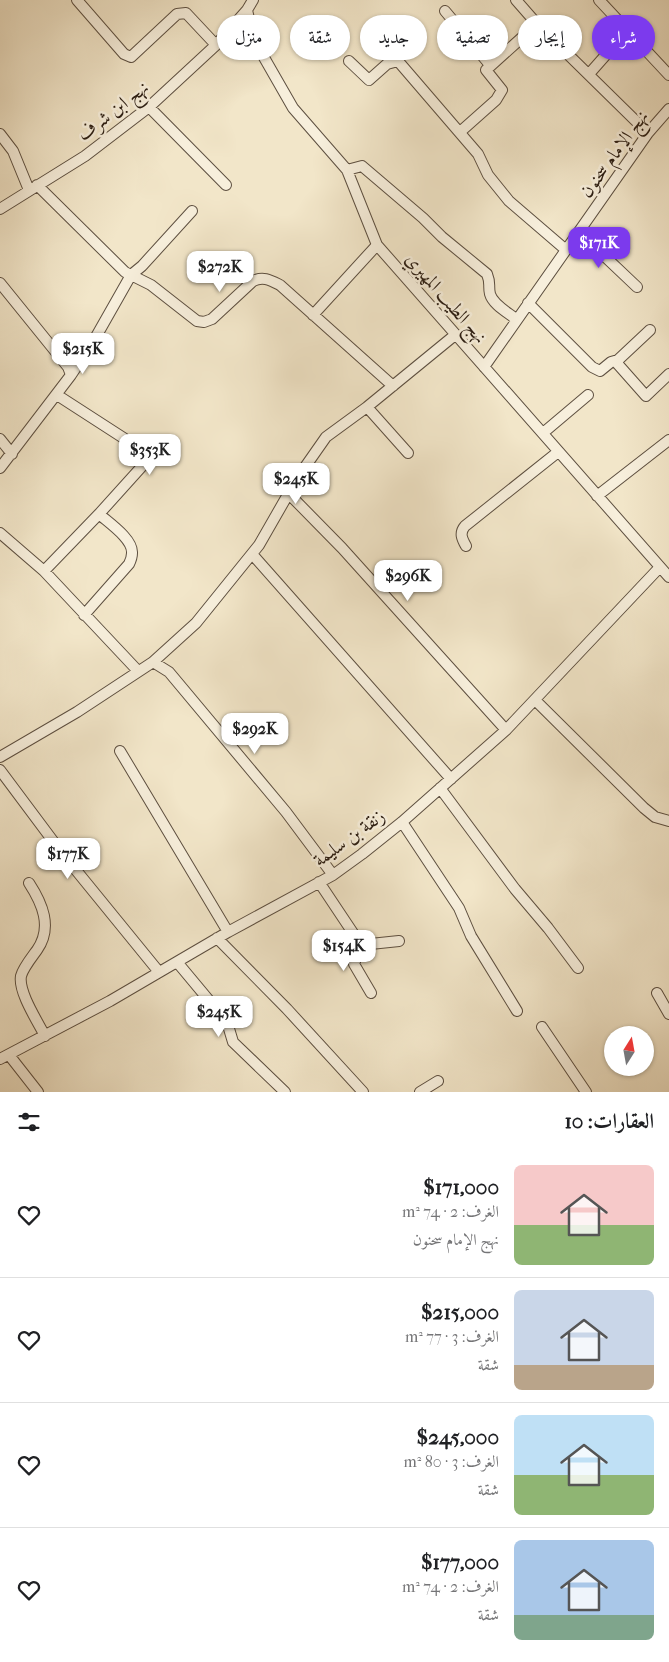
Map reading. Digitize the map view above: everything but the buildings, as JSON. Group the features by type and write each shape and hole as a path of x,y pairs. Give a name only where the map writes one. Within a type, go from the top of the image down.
{"street":[{"path":"77,0 124,54 131,57 178,14 186,13 216,45"},
{"path":"516,0 530,15"},
{"path":"599,0 612,15"},
{"name":"نهج ابن شرف","path":"0,208 85,156 149,107 216,45 250,3"},
{"name":"نهج الطيب المهيري","path":"250,3 252,32 258,47 293,108 346,170 377,245 669,577"},
{"path":"445,11 490,65"},
{"path":"460,132 496,100 502,90 486,70 518,41"},
{"path":"575,60 648,133"},
{"path":"589,74 602,60"},
{"path":"654,60 669,75"},
{"path":"349,61 369,80 387,64 398,61 478,154 488,175 509,202 566,250"},
{"path":"149,107 226,185"},
{"name":"نهج الإمام سحنون","path":"484,367 648,133 669,109"},
{"path":"0,134 13,152 33,187 125,272 151,286 197,321 204,322 212,319 258,278 268,279 280,285 393,386"},
{"path":"346,170 362,166 423,218 442,237 488,274 491,282 489,292 492,300 517,320"},
{"path":"0,468 71,375 93,342 131,275 142,266 192,211"},
{"path":"579,232 637,286"},
{"path":"313,315 377,245"},
{"path":"0,283 68,367 71,375"},
{"path":"528,303 592,367 600,371 618,360 650,330"},
{"path":"0,757 77,712 153,662 196,623 259,546 288,494 311,457 326,438 455,335"},
{"path":"615,361 646,396 669,374"},
{"path":"44,571 145,463 145,457 139,448 57,395"},
{"path":"543,433 588,395"},
{"path":"367,407 408,453"},
{"path":"0,439 12,454"},
{"path":"596,496 669,440"},
{"path":"466,546 461,536 465,526 558,452"},
{"path":"288,494 342,548 506,730"},
{"path":"84,615 129,564 133,551 130,542 99,514"},
{"path":"0,533 44,571 138,671"},
{"path":"252,554 451,779"},
{"name":"زنقة بن سليمة","path":"4,1057 110,1001 217,938 333,874 362,854 402,822 506,730 660,567"},
{"path":"153,662 169,672 175,679 286,812 333,874"},
{"path":"535,700 644,808 655,817 669,821"},
{"path":"120,752 228,932"},
{"path":"0,770 62,853 159,972"},
{"path":"440,788 515,889 578,968"},
{"path":"402,822 459,908 471,936 517,1011"},
{"path":"319,882 360,945"},
{"path":"29,883 43,908 44,936 40,946 21,975 21,987 45,1036"},
{"path":"217,938 287,1009 363,1092"},
{"path":"360,945 399,942"},
{"path":"360,945 354,964 371,993"},
{"path":"177,962 227,1022 233,1042 285,1092"},
{"path":"657,993 669,1014"},
{"path":"542,1027 586,1092"},
{"path":"4,1057 38,1092"},
{"path":"420,1092 438,1081"}]}
